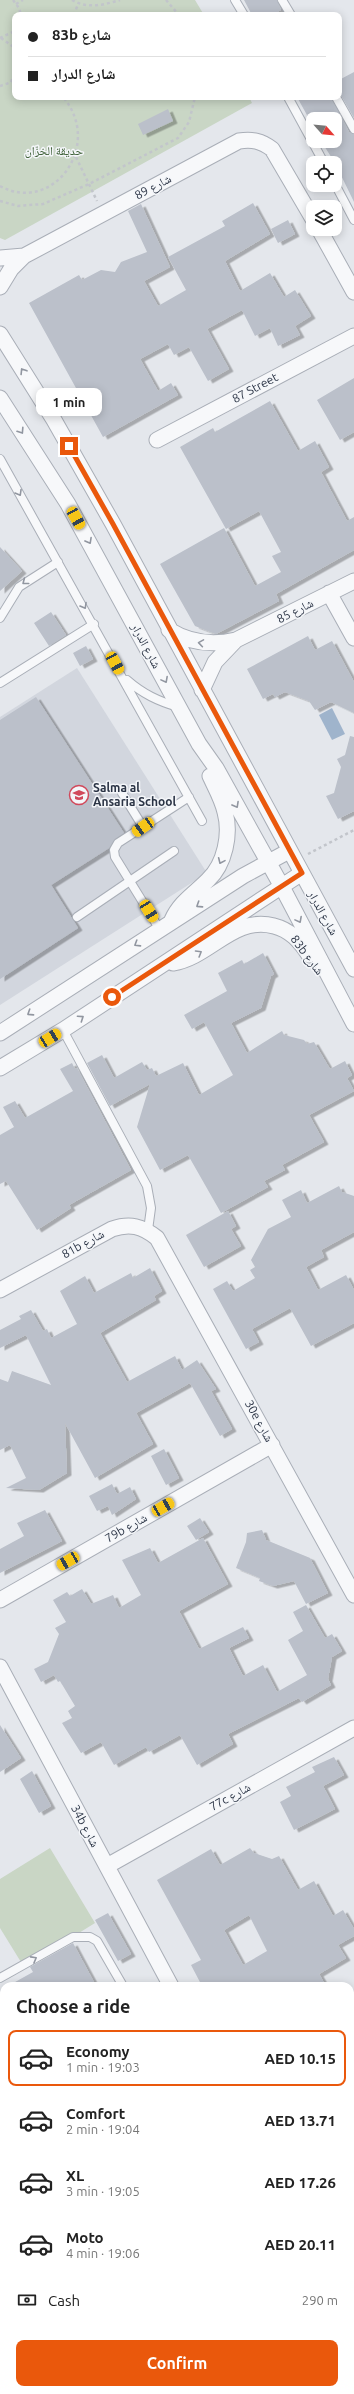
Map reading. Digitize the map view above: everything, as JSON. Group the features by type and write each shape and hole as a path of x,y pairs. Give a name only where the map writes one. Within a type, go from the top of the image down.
{"street":[{"name":"شارع 89","path":"0,287 11,269 24,256 239,141 251,140 262,142 272,149 280,159 306,205"},
{"path":"323,236 354,292"},
{"name":"شارع 89","path":"0,258 24,256"},
{"name":"شارع الدرار","path":"0,334 54,420 109,517 168,630 354,969"},
{"name":"87 Street","path":"157,440 354,336"},
{"name":"شارع الدرار","path":"0,398 68,504 200,744 216,768 281,885 354,1024"},
{"name":"شارع 85","path":"168,630 194,642 222,644 236,640 354,581"},
{"path":"329,594 354,638"},
{"name":"شارع 85","path":"202,690 214,662 236,640"},
{"path":"165,926 182,904 209,880 217,869 226,843 226,812 206,768 200,744"},
{"path":"0,1033 243,876 268,864 295,862"},
{"name":"83b شارع","path":"0,1068 63,1030 281,885 295,862"},
{"name":"83b شارع","path":"162,964 186,960 232,931 245,926 269,924 289,932 297,938 321,975 337,992"},
{"name":"81b شارع","path":"0,1290 112,1229 124,1225 136,1225 148,1230"},
{"name":"30e شارع","path":"148,1230 157,1238 164,1248 354,1595"},
{"name":"79b شارع","path":"0,1600 272,1445"},
{"name":"34b شارع","path":"0,1667 170,1982"},
{"name":"77c شارع","path":"106,1866 354,1728"}],"lane":[{"path":"235,0 242,12"},
{"path":"282,0 289,12"},
{"path":"290,100 320,156"},
{"path":"338,100 354,129"},
{"path":"339,192 354,220"},
{"path":"0,459 94,624 202,821"},
{"path":"0,618 19,587 58,562"},
{"path":"0,683 94,624"},
{"path":"122,676 145,694 158,701 180,708"},
{"path":"122,793 143,827"},
{"path":"165,926 130,881 115,857 114,850 118,844 189,797"},
{"path":"77,917 174,850"},
{"path":"63,1030 145,1181 151,1208 148,1230"},
{"path":"0,1978 73,1938 81,1936 90,1937 97,1941 121,1982"}],"path":[{"path":"13,0 20,12"},
{"path":"16,4 23,0"},
{"path":"72,0 78,4 100,5 120,0"},
{"path":"166,0 176,12"},
{"path":"75,12 78,4"},
{"path":"0,38 12,33"},
{"path":"0,38 12,46"},
{"path":"0,86 10,82 12,78"},
{"path":"0,186 24,192 46,187 64,175 76,156 79,146 78,124 75,113 66,100"},
{"path":"0,201 18,206 43,204 89,184 178,138 189,122 194,100"},
{"path":"76,156 103,214"},
{"path":"295,862 354,830"}],"shaded area":[{"name":"Salma al Ansaria School","path":"77,668 207,873 0,1005 0,717"}],"green space":[{"name":"حديقة الخزّان","path":"0,0 195,0 202,12 12,12 12,100 250,100 252,103 5,240 0,238"},
{"path":"50,1848 95,1923 24,1967 0,1928 0,1879"}],"water":[{"path":"332,708 345,734 332,740 319,715"}],"building":[{"path":"244,0 277,0 281,10 277,12 250,12"},
{"path":"354,72 354,118 342,97 342,78"},
{"path":"299,100 333,100 339,112 306,112 306,113"},
{"path":"168,109 173,121 143,135 138,124"},
{"path":"342,118 349,132 354,134 354,202 342,177 342,156 331,156 325,148 342,148"},
{"path":"253,203 270,234 225,261 240,291 270,273 284,297 295,290 311,316 295,326 300,335 278,346 270,328 255,336 242,310 207,329 229,369 208,381 189,347 174,355 168,344 140,359 158,391 171,383 178,395 103,437 29,303 79,275 82,280 101,270 115,272 121,262 147,252 128,211 141,204 170,267 144,281 158,306 186,290 168,257 225,226 222,221"},
{"path":"288,220 295,234 278,243 271,229"},
{"path":"354,378 354,432 340,440 317,400"},
{"path":"270,401 298,451 315,441 329,467 321,472 347,521 354,517 354,550 276,594 279,601 216,634 195,626 160,564 224,528 255,586 281,572 272,556 281,552 259,511 226,529 180,447 213,428 215,432"},
{"path":"0,547 22,571 0,591"},
{"path":"51,612 66,635 49,646 34,623"},
{"path":"308,636 315,650 332,641 354,682 354,713 331,702 315,710 309,701 285,692 275,697 273,694 263,699 247,669"},
{"path":"86,646 93,659 80,666 73,653"},
{"path":"36,697 124,833 115,839 109,848 51,885 78,928 0,979 0,720"},
{"path":"350,736 354,737 354,811 338,819 326,796 334,793 341,767 337,759 345,755"},
{"path":"263,953 274,974 271,976 261,1008 231,1023 247,1053 282,1031 284,1035 304,1040 307,1044 314,1042 330,1069 345,1061 352,1075 347,1078 354,1091 309,1115 324,1142 282,1165 285,1170 264,1181 268,1187 221,1213 188,1155 160,1170 137,1127 150,1084 110,1106 87,1063 102,1055 114,1078 142,1062 147,1070 152,1068 156,1076 183,1063 199,1095 233,1075 204,1022 192,1029 184,1015 227,991 218,973 242,960 244,964"},
{"path":"72,1063 75,1069 77,1068 131,1170 69,1205 71,1208 37,1230 6,1181 0,1184 0,1135 14,1127 3,1107 15,1101 25,1118 73,1091 60,1069"},
{"path":"339,1186 342,1192 354,1196 354,1232 321,1250 324,1257 306,1267 318,1290 346,1275 354,1290 354,1323 311,1346 290,1308 252,1329 259,1342 246,1349 213,1289 227,1281 233,1291 255,1278 250,1270 255,1267 251,1260 268,1229 291,1217 282,1200 301,1190 307,1203"},
{"path":"228,1211 236,1226 231,1229 241,1246 204,1267 186,1235"},
{"path":"150,1268 162,1291 154,1296 156,1300 100,1333 127,1382 175,1356 182,1370 197,1360 216,1389 211,1391 232,1429 220,1436 190,1383 136,1413 153,1444 95,1478 65,1423 67,1473 39,1490 6,1488 26,1478 10,1445 0,1450 0,1379 8,1382 12,1371 51,1385 26,1335 0,1348 0,1330 21,1319 19,1316 31,1310 43,1331 47,1329 51,1338 77,1324 60,1291 85,1276 94,1293 131,1273 133,1278"},
{"path":"164,1449 179,1478 166,1485 151,1456"},
{"path":"112,1484 117,1494 130,1487 136,1499 112,1515 108,1506 97,1511 89,1496"},
{"path":"45,1510 62,1541 0,1573 0,1549 24,1536 17,1523"},
{"path":"200,1518 209,1532 196,1540 187,1526"},
{"path":"262,1530 266,1540 310,1558 328,1593 306,1604 294,1581 273,1586 259,1581 260,1578 236,1568 246,1542 247,1533"},
{"path":"203,1538 228,1584 179,1611 199,1649 243,1627 249,1638 229,1648 243,1676 263,1665 277,1692 307,1675 288,1640 303,1631 293,1612 306,1605 325,1638 332,1634 342,1651 332,1657 328,1679 331,1685 302,1702 299,1698 228,1734 233,1744 197,1765 180,1735 149,1752 146,1747 114,1765 101,1742 81,1753 62,1723 72,1718 68,1711 75,1706 60,1681 58,1682 54,1675 41,1682 34,1669 48,1662 59,1634 55,1628 66,1622 53,1600 67,1592 70,1596 82,1589 91,1604 113,1595 119,1608 141,1595 122,1560 150,1548 158,1563"},
{"path":"0,1725 21,1758 0,1772"},
{"path":"334,1757 344,1775 323,1786 335,1809 294,1830 280,1802 291,1796 286,1787 315,1772 312,1767"},
{"path":"32,1771 51,1806 39,1813 20,1779"},
{"path":"250,1848 254,1853 272,1859 279,1856 298,1890 314,1881 333,1916 343,1910 354,1929 354,1936 338,1945 346,1958 319,1974 324,1982 200,1982 191,1965 201,1960 157,1880 211,1849 220,1865","holes":["249,1915 267,1951 243,1965 224,1930"]},
{"path":"108,1913 131,1954 118,1961 95,1920"},
{"path":"73,1943 94,1982 15,1982 33,1972 30,1967"}],"place":[{"name":"Salma al Ansaria School","path":"79,795"}],"route":[{"path":"69,446 113,524 168,630 302,873 281,885 112,997"}]}
